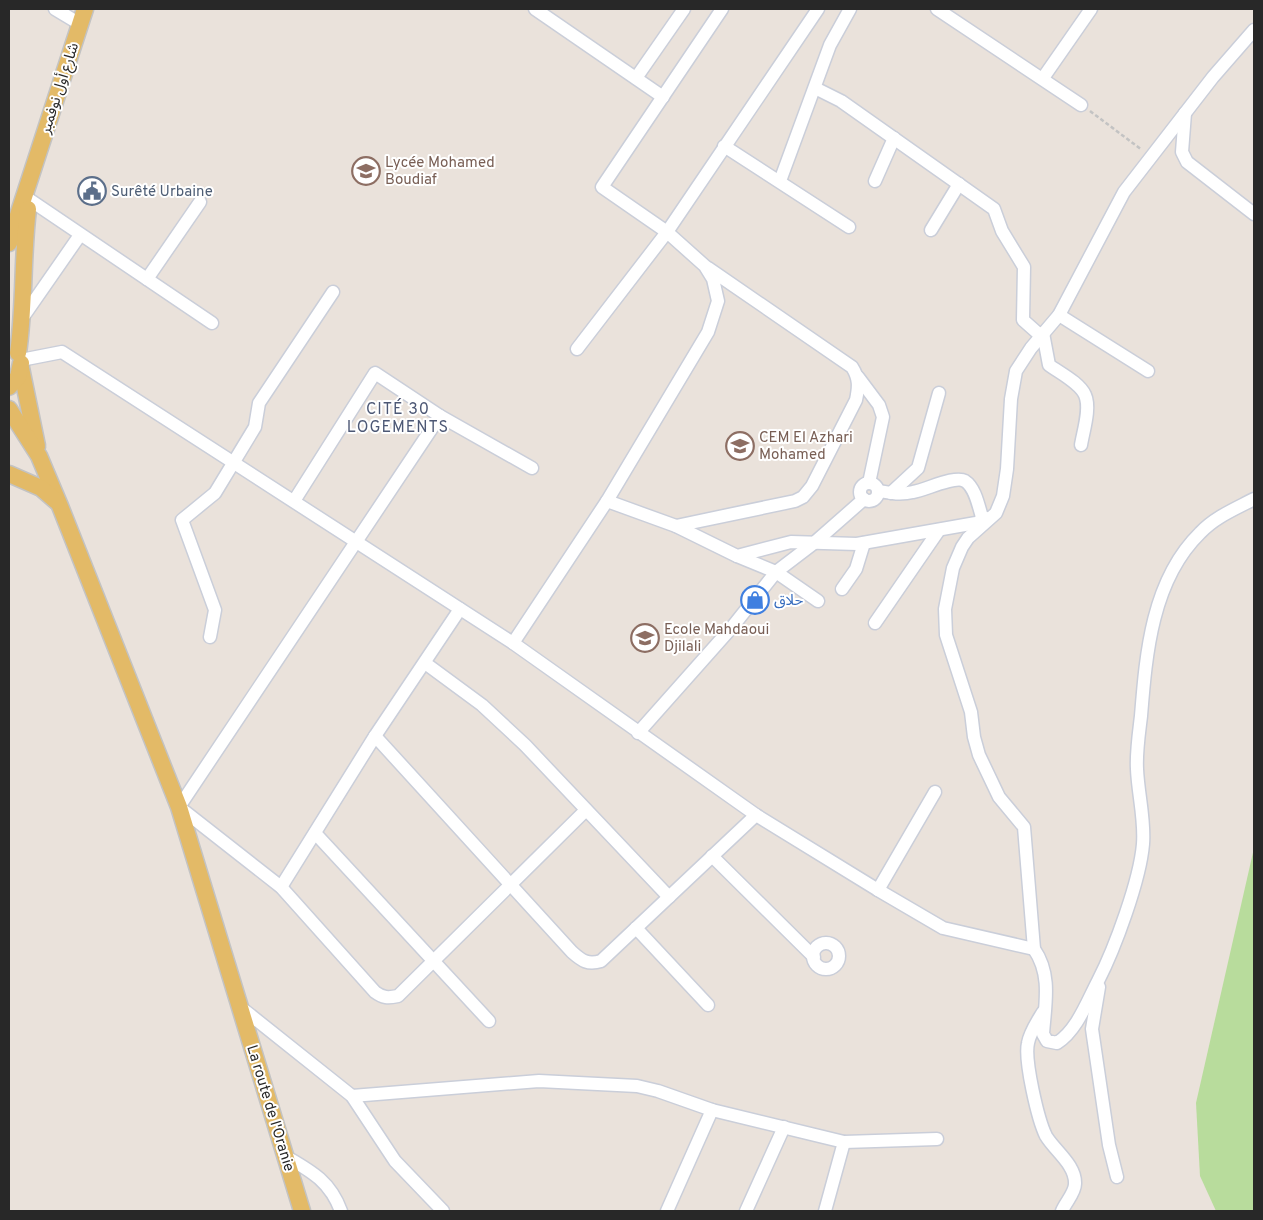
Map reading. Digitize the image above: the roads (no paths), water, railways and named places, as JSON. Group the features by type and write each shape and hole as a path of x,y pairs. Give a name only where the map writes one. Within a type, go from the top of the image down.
{"main road":[{"name":"شارع أول نوفمبر","path":"34,168 82,16"},
{"path":"9,387 18,377 17,356 23,317 25,232 34,168"},
{"path":"9,243 12,225 34,168"},
{"path":"17,356 39,456"},
{"path":"9,410 39,456"},
{"name":"La route de l'Oranie","path":"39,456 179,807 302,1211"},
{"path":"9,474 41,488 60,506"}],"street":[{"path":"55,9 82,16"},
{"path":"535,9 663,97"},
{"path":"636,78 684,9"},
{"path":"722,9 602,187 667,232 705,266 852,366 879,405 883,417 873,487"},
{"path":"577,349 667,232 818,9"},
{"path":"780,182 830,46 850,9"},
{"path":"937,9 954,14 1081,105"},
{"path":"1043,78 1091,9"},
{"path":"1254,30 1213,76 1124,192 1060,315 1030,348 1016,371 1011,399 1007,469 1003,496 996,513 968,538 962,547 954,568 945,609 946,636 970,712 979,755 999,797 1024,827 1034,949 1042,960 1046,972 1043,1034 1047,1041 1057,1043 1068,1036 1100,977 1133,889 1143,845 1144,822 1137,768 1146,654 1154,618 1170,576 1199,533 1217,518 1254,499"},
{"path":"814,88 841,101 994,209 1002,231 1024,267 1023,320 1042,334 1049,365 1080,389 1086,396 1080,445"},
{"path":"1185,113 1182,146 1187,162 1254,214"},
{"path":"875,181 894,138"},
{"path":"724,146 850,227"},
{"path":"931,230 959,184"},
{"path":"30,200 212,323"},
{"path":"147,280 200,202"},
{"path":"23,317 80,235"},
{"path":"513,643 607,501 708,332 718,301 713,279 705,266"},
{"path":"210,637 215,610 182,520 216,493 255,427 259,403 333,292"},
{"path":"1060,315 1148,371"},
{"path":"17,356 62,352 513,643 756,815 943,928 1034,949"},
{"path":"294,502 375,373 440,416 532,468"},
{"path":"676,526 794,501 803,497 812,486 856,400 859,387 858,376"},
{"path":"891,493 918,468 939,393"},
{"path":"440,416 179,807 281,887 375,992 382,997 398,996 586,810"},
{"path":"638,733 733,626 776,572 814,543 864,499 861,494 861,488 873,487 891,493 913,492 958,478 967,482 974,493 982,520"},
{"path":"607,501 676,526 736,556 776,572 818,601"},
{"path":"736,556 791,542 864,542 940,530 982,520 996,513"},
{"path":"875,623 940,530"},
{"path":"842,589 856,569 864,542"},
{"path":"281,887 375,736 460,609"},
{"path":"425,663 482,705 525,745 669,897"},
{"path":"375,736 581,961 592,964 602,961 756,815"},
{"path":"878,890 935,792"},
{"path":"315,833 489,1021"},
{"path":"712,856 814,957"},
{"path":"636,928 708,1005"},
{"path":"1100,977 1092,1030 1109,1145 1117,1177"},
{"path":"239,1005 352,1096 395,1161 443,1211"},
{"path":"1044,1010 1031,1033 1027,1045 1027,1060 1046,1136 1072,1169 1075,1177 1075,1186 1062,1211"},
{"path":"352,1096 539,1081 637,1086 658,1091 712,1110 844,1142 937,1139"},
{"path":"667,1211 712,1110"},
{"path":"746,1211 784,1127"},
{"path":"826,1211 844,1142"},
{"path":"285,1156 318,1174 336,1198 341,1211"}],"place":[{"name":"Lycée Mohamed Boudiaf","path":"366,171"},
{"name":"Surêté Urbaine","path":"92,191"},
{"name":"CEM El Azhari Mohamed","path":"740,446"},
{"name":"حلاق","path":"755,600"},
{"name":"Ecole Mahdaoui Djilali","path":"645,638"}],"district":[{"name":"CITÉ 30 LOGEMENTS","path":"398,417"}]}
